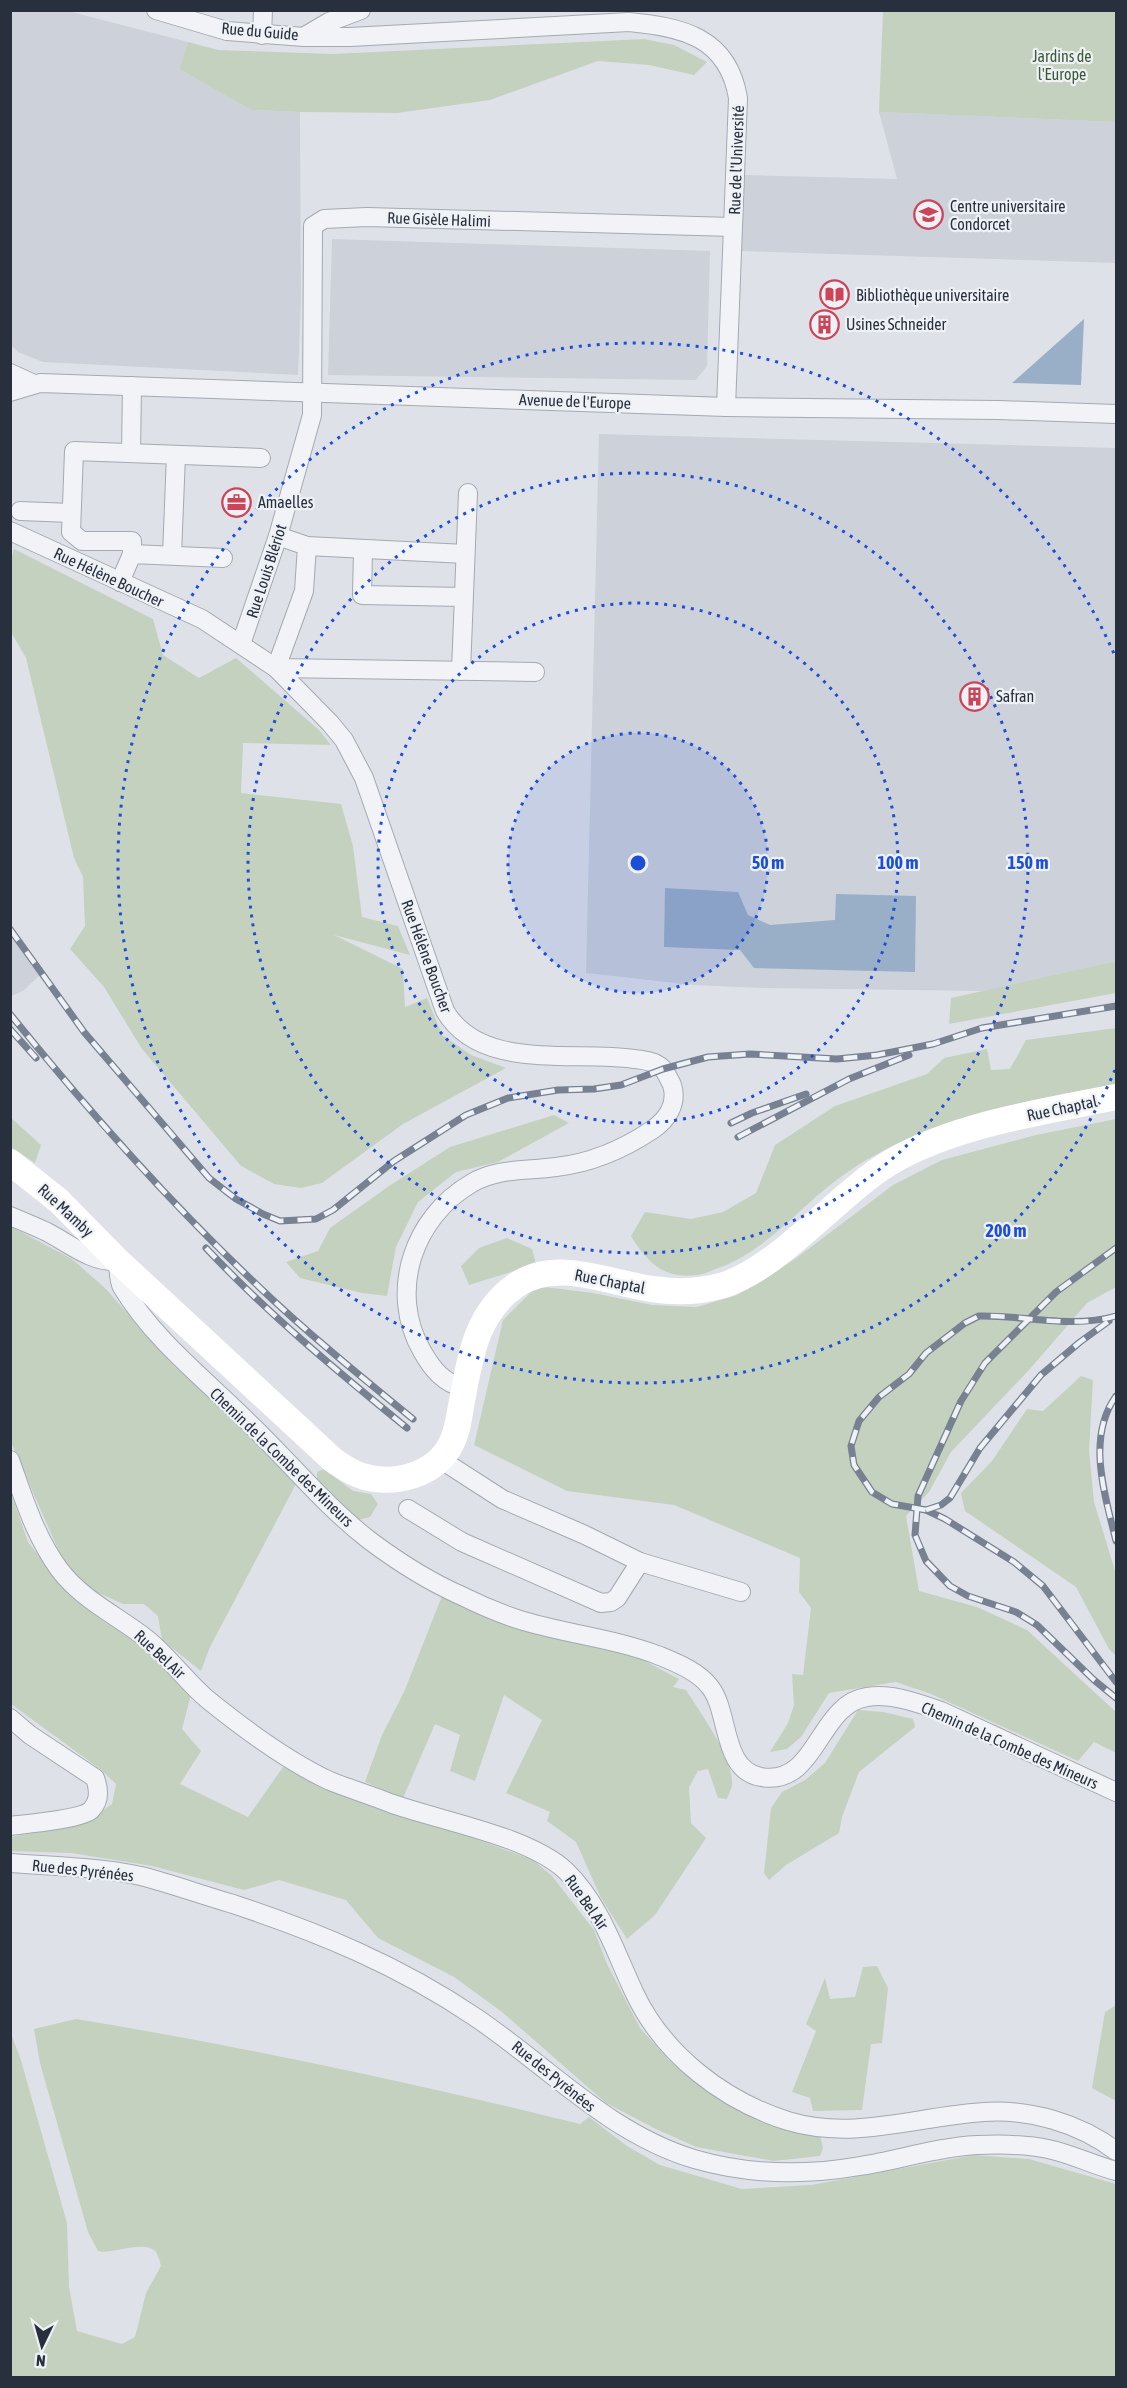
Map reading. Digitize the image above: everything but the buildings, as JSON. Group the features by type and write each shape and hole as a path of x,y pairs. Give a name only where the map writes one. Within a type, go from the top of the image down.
{"street":[{"name":"Rue du Guide","path":"156,10 209,27 262,35 303,37 329,22 361,10"},
{"path":"262,35 263,10"},
{"name":"Rue de l'Université","path":"303,37 350,38 629,22 663,25 693,35 716,50 724,59 735,81 738,98 726,407"},
{"name":"Rue Gisèle Halimi","path":"311,392 313,226 324,219 368,217 733,227"},
{"name":"Avenue de l'Europe","path":"10,373 34,384"},
{"name":"Avenue de l'Europe","path":"10,393 34,384 726,407 999,410 1116,414"},
{"path":"131,453 132,386"},
{"name":"Rue Louis Blériot","path":"242,644 278,536 312,415 311,392"},
{"path":"120,582 132,554 132,541 82,541 71,532 74,451 261,458"},
{"path":"172,555 176,454"},
{"path":"461,671 468,492"},
{"path":"20,511 72,513"},
{"name":"Rue Hélène Boucher","path":"10,531 202,619 276,668 330,723 344,740 364,778 445,1011 453,1025 467,1036 487,1046 509,1052 622,1057 652,1062 663,1069 672,1086 673,1100 669,1116 632,1143 604,1156 580,1163 499,1172 472,1183 450,1199 433,1218 416,1246 409,1270 405,1292 408,1318 415,1339 431,1367 456,1386 465,1388"},
{"path":"278,536 307,546 465,554"},
{"path":"307,546 304,591 276,668 535,672"},
{"path":"363,550 362,595 464,597"},
{"path":"132,554 223,558"},
{"name":"Rue Chaptal","path":"118,1261 333,1460 350,1471 372,1479 402,1479 429,1468 452,1442 477,1335 486,1316 497,1302 516,1285 535,1276 555,1273 578,1274 651,1289 678,1292 703,1291 728,1284 774,1257 882,1167 915,1151 948,1137 987,1126 1116,1097"},
{"name":"Rue Mamby","path":"10,1162 59,1201 118,1261"},
{"path":"10,1216 45,1231 91,1257 105,1262 118,1261"},
{"name":"Chemin de la Combe des Mineurs","path":"118,1261 120,1285 153,1330 190,1368 249,1422 340,1516 406,1565 460,1596 517,1619 628,1645 688,1669 710,1686 717,1699 734,1755 751,1775 772,1779 796,1769 806,1760 836,1714 850,1702 867,1697 887,1697 911,1701 941,1711 1116,1792"},
{"path":"440,1458 502,1499 640,1562 741,1592"},
{"name":"Rue Bel Air","path":"10,1460 41,1543 61,1572 79,1593 113,1614 150,1642 215,1705 280,1753 329,1780 538,1852 565,1870 584,1892 608,1930 636,1996 654,2029 681,2059 712,2083 753,2107 790,2122 838,2129 883,2127 953,2115 1011,2112 1047,2118 1079,2129 1116,2151"},
{"path":"408,1509 462,1542 601,1603 611,1602 617,1598 640,1562"},
{"path":"10,1718 30,1735 95,1778 98,1794 96,1803 85,1814 10,1826"},
{"name":"Rue des Pyrénées","path":"10,1863 113,1871 142,1876 278,1919 366,1954 444,1996 508,2038 606,2117 669,2151 693,2159 726,2168 792,2174 861,2166 975,2145 1022,2145 1050,2149 1116,2171"}],"shaded area":[{"path":"10,11 68,11 188,42 179,69 251,110 300,112 301,300 298,375 43,362 18,352 11,345"},
{"name":"Centre universitaire Condorcet","path":"879,112 1116,122 1116,263 740,251 743,175 897,179"},
{"path":"332,239 710,251 707,366 696,380 328,375"},
{"name":"Safran","path":"599,434 1116,448 1116,961 984,991 693,985 586,973"},
{"path":"10,925 42,973 23,991 11,996"}],"green space":[{"name":"Jardins de l'Europe","path":"883,11 1116,11 1116,122 879,112"},
{"path":"644,39 674,45 707,62 694,75 649,65 598,61 490,100 397,113 251,110 179,69 188,42 218,50 333,54"},
{"path":"14,549 153,619 163,655 199,678 236,658 319,730 331,745 243,743 241,793 341,804 353,846 362,917 398,926 410,955 334,935 403,969 405,1007 427,998 442,1035 471,1055 506,1068 403,1124 322,1183 301,1188 274,1184 241,1166 142,1049 104,987 70,949 85,926 83,877 74,858 26,658 11,632 10,564"},
{"path":"1116,961 1116,993 949,1024 951,998"},
{"path":"1116,1028 1116,1084 1012,1105 945,1124 912,1137 880,1152 849,1171 768,1239 733,1262 700,1274 684,1276 674,1274 657,1267 650,1261 631,1236 645,1212 691,1219 723,1212 756,1193 775,1145 835,1106 927,1074 944,1058 987,1049 991,1070 1010,1069 1026,1040"},
{"path":"554,1115 569,1123 498,1162 456,1172 418,1202 396,1247 387,1296 362,1293 300,1278 286,1262 318,1251 330,1228 389,1186 450,1147"},
{"path":"10,1117 41,1145 35,1163 11,1147"},
{"path":"1116,1119 1116,1287 1087,1303 1029,1370 951,1452 929,1492 906,1516 919,1591 977,1607 1027,1630 1116,1712 1116,1753 1094,1742 1078,1761 931,1694 896,1682 829,1693 801,1737 787,1749 770,1752 788,1723 794,1705 792,1674 803,1675 811,1608 799,1592 800,1558 674,1505 567,1491 474,1445 503,1320 537,1286 593,1293 652,1305 697,1307 737,1295 795,1259 893,1185 942,1160 1036,1135"},
{"path":"10,1226 72,1259 105,1288 175,1367 235,1419 296,1484 210,1647 201,1671 162,1640 158,1616 144,1604 123,1604 92,1590 64,1563 11,1442"},
{"path":"507,1238 532,1249 536,1264 469,1285 461,1266 479,1248"},
{"path":"1081,1376 1093,1380 1089,1450 1094,1502 1116,1574 1116,1656 1109,1649 1076,1587 965,1511 961,1493 992,1461 1027,1409 1043,1411"},
{"path":"324,1469 353,1491 371,1494 378,1504 370,1517 358,1520 317,1482 317,1472"},
{"path":"10,1490 28,1542 70,1596 106,1623 141,1643 192,1691 182,1729 201,1751 180,1784 248,1817 283,1767 367,1802 533,1860 552,1876 594,1930 607,1964 640,2028 670,2061 719,2099 764,2123 820,2135 823,2148 820,2156 774,2161 696,2147 606,2103 502,2012 454,1977 378,1938 346,1900 279,1880 244,1890 152,1866 71,1853 11,1851 11,1837 82,1824 112,1804 116,1784 100,1769 11,1704"},
{"path":"442,1596 517,1628 624,1650 679,1679 673,1687 686,1690 721,1747 732,1781 727,1799 718,1798 708,1769 698,1771 689,1787 691,1823 706,1838 655,1915 627,1939 601,1898 576,1842 547,1821 550,1812 506,1793 542,1720 504,1695 475,1781 450,1771 460,1735 435,1724 403,1798 365,1782 382,1735 404,1692"},
{"path":"858,1710 883,1712 913,1719 915,1727 859,1772 842,1817 839,1833 786,1865 769,1880 764,1873 771,1808 782,1792 805,1780 825,1763"},
{"path":"877,1966 888,1988 882,2043 871,2044 862,2110 813,2111 810,2098 792,2092 816,2031 806,2024 825,1978 830,1999 855,1997 863,1967"},
{"path":"1116,2005 1116,2101 1092,2088 1105,2012"},
{"path":"76,2019 203,2041 330,2067 580,2124 589,2117 627,2146 660,2165 742,2189 811,2185 974,2155 1029,2159 1116,2184 1116,2377 11,2377 11,2034 20,2057 67,2223 69,2287 77,2331 122,2344 135,2337 146,2293 161,2266 156,2252 151,2248 136,2247 98,2251 88,2232 40,2063 34,2029"}],"water":[{"path":"1084,319 1081,385 1012,383"},
{"path":"665,888 738,892 748,915 770,925 835,920 836,894 916,896 915,972 754,968 740,950 664,947"}],"railway":[{"path":"10,929 84,1032 209,1178 236,1199 280,1221 316,1219 333,1210 394,1161 466,1115 508,1098 558,1090 594,1089 621,1085 663,1069 708,1057 750,1054 837,1059 877,1055 933,1044 982,1028 1116,1006"},
{"path":"10,1014 128,1153 190,1219 313,1336 413,1419"},
{"path":"10,1029 36,1058"},
{"path":"738,1137 849,1079 909,1055"},
{"path":"731,1123 806,1094"},
{"path":"206,1248 278,1318 407,1428"},
{"path":"1116,1248 1056,1292 985,1363 961,1401 918,1496 915,1535 926,1561 950,1586 968,1596 1016,1612 1037,1625 1116,1698"},
{"path":"1116,1316 1082,1321 979,1316 965,1323 926,1353 909,1374 879,1397 859,1421 851,1446 854,1465 872,1492 892,1504 926,1510 945,1519 1014,1562 1043,1586 1116,1682"},
{"path":"926,1510 941,1505 950,1498 980,1448 1041,1375 1109,1321"},
{"path":"1116,1396 1107,1412 1100,1448 1103,1486 1116,1541"}],"place":[{"name":"Centre universitaire Condorcet","path":"929,215"},
{"name":"Bibliothèque universitaire","path":"835,295"},
{"name":"Usines Schneider","path":"825,324"},
{"name":"Amaelles","path":"237,502"},
{"name":"Safran","path":"975,696"}]}
